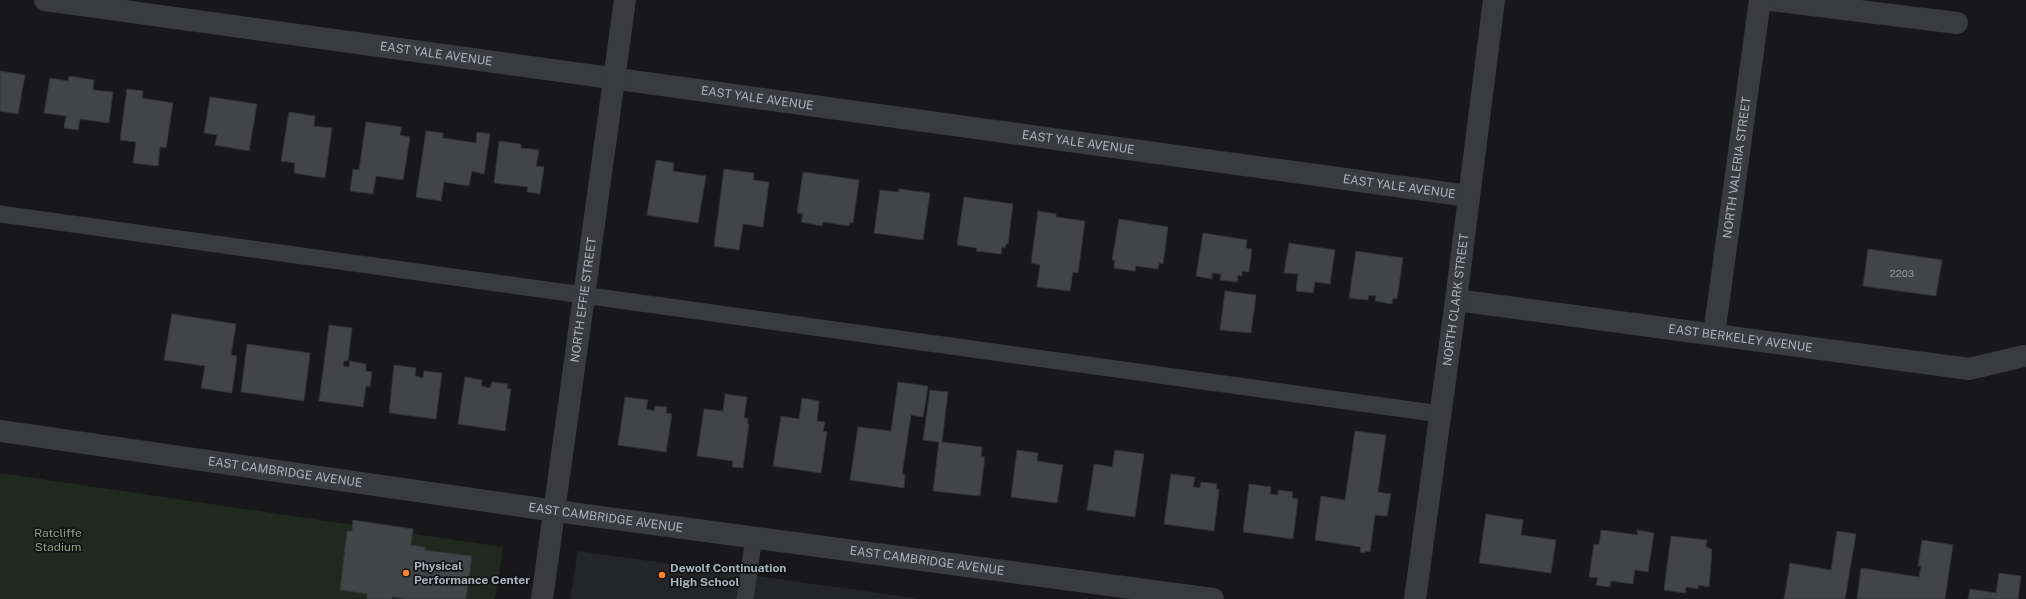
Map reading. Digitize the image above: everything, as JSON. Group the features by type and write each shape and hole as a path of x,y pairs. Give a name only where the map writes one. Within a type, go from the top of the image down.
{"street":[{"name":"EAST YALE AVENUE","path":"45,0 1468,196"},
{"name":"NORTH EFFIE STREET","path":"542,599 556,511 625,0"},
{"name":"NORTH CLARK STREET","path":"1415,599 1456,300 1494,0"},
{"name":"NORTH VALERIA STREET","path":"1714,334 1760,0"},
{"path":"1771,0 1957,22"},
{"name":"EAST BERKELEY AVENUE","path":"1456,300 1969,369 2024,356"},
{"name":"EAST CAMBRIDGE AVENUE","path":"0,431 556,511 1213,599"}],"lane":[{"path":"0,214 1440,414"},
{"path":"745,599 754,537"}],"shaded area":[{"name":"Dewolf Continuation High School","path":"578,551 921,599 570,599"}],"green space":[{"name":"Ratcliffe Stadium","path":"0,473 503,547 495,599 0,599"}],"building":[{"path":"0,71 25,75 18,114 0,111"},
{"path":"69,76 94,80 93,90 113,92 109,123 80,119 78,130 64,128 66,116 44,113 50,78 68,81"},
{"path":"127,89 143,91 142,98 173,103 166,148 160,147 158,166 133,163 136,142 120,140"},
{"path":"210,97 257,104 249,151 215,145 217,135 204,133"},
{"path":"289,112 315,116 314,126 332,128 325,178 294,173 295,163 281,161"},
{"path":"366,122 402,127 400,135 410,137 403,180 376,176 373,194 350,191 353,169 359,170"},
{"path":"426,131 443,133 443,138 476,143 477,132 490,134 484,174 472,171 469,186 444,182 441,201 416,197"},
{"path":"499,141 521,144 521,148 539,150 536,166 544,167 540,194 527,192 528,187 494,183"},
{"path":"656,160 674,163 673,171 706,176 698,223 647,215"},
{"path":"724,169 754,173 753,180 769,182 763,227 743,224 739,250 714,246"},
{"path":"803,172 859,180 853,223 850,222 849,226 823,222 822,226 801,222 803,214 797,213"},
{"path":"899,189 930,193 923,240 874,233 880,190 898,192"},
{"path":"964,197 1013,204 1008,244 1006,244 1005,248 1002,247 1001,254 976,251 977,248 957,245"},
{"path":"1038,211 1056,214 1056,217 1085,221 1078,273 1073,272 1070,291 1037,287 1040,265 1031,263"},
{"path":"1119,219 1168,227 1163,264 1159,263 1158,269 1136,266 1135,271 1114,268 1115,260 1112,260"},
{"path":"1203,233 1247,240 1246,248 1252,249 1249,272 1242,271 1242,276 1238,275 1237,282 1220,280 1221,274 1212,273 1212,279 1196,276"},
{"path":"1289,243 1335,250 1330,284 1315,282 1313,293 1296,291 1298,274 1284,273"},
{"path":"1868,249 1942,260 1936,296 1863,286"},
{"path":"1356,251 1403,258 1397,299 1393,298 1392,304 1375,301 1376,296 1369,295 1368,300 1349,298"},
{"path":"1225,291 1256,295 1251,333 1220,330"},
{"path":"172,314 236,324 231,355 237,356 232,393 201,388 205,366 164,360"},
{"path":"329,325 352,328 348,361 344,361 343,366 349,367 350,361 366,364 366,371 372,372 370,387 366,386 363,407 319,401"},
{"path":"247,344 310,353 304,401 241,392"},
{"path":"394,365 416,368 415,376 423,378 424,371 442,373 436,419 389,413"},
{"path":"465,377 482,380 481,386 490,388 492,382 508,384 507,389 511,389 505,431 458,424"},
{"path":"898,382 928,386 923,417 911,415 902,474 905,474 904,488 850,480 858,427 891,431"},
{"path":"930,390 948,392 942,442 982,447 981,456 985,457 980,496 933,491 939,442 923,440"},
{"path":"725,394 747,397 744,418 748,418 747,424 749,424 743,468 732,467 733,461 697,456 704,409 723,411"},
{"path":"625,397 648,400 646,409 654,411 655,406 667,407 666,413 672,414 666,452 618,445"},
{"path":"802,398 819,401 817,421 825,422 823,431 827,432 821,473 773,466 781,416 799,419"},
{"path":"1355,431 1386,435 1378,492 1391,494 1387,516 1375,515 1370,552 1365,551 1365,553 1360,552 1361,547 1315,540 1321,496 1345,500"},
{"path":"1017,450 1038,453 1037,461 1063,465 1057,503 1011,497"},
{"path":"1115,450 1144,454 1135,517 1087,510 1094,464 1112,467"},
{"path":"1171,474 1195,477 1193,487 1200,488 1201,482 1217,484 1216,489 1219,490 1214,531 1164,524"},
{"path":"1249,484 1271,487 1270,494 1278,495 1278,490 1293,492 1292,498 1298,499 1293,539 1243,532"},
{"path":"1486,514 1523,520 1521,535 1556,540 1551,573 1479,563"},
{"name":"Physical Performance Center","path":"353,520 413,529 411,545 425,547 425,550 472,556 466,599 407,599 392,597 392,599 367,599 367,594 340,590 347,531 352,531"},
{"path":"1601,530 1638,535 1637,530 1654,533 1648,572 1635,570 1633,584 1611,581 1610,587 1596,585 1598,578 1589,577 1594,544 1599,545"},
{"path":"1837,531 1856,534 1845,599 1784,599 1790,563 1831,570"},
{"path":"1671,536 1707,540 1706,546 1712,550 1709,587 1698,585 1698,589 1686,587 1685,593 1664,590"},
{"path":"1922,540 1953,545 1945,599 1857,599 1861,568 1919,577 1921,566 1918,566"},
{"path":"1999,573 2021,576 2018,599 1968,599 1970,589 1996,593"}],"place":[{"name":"Physical Performance Center","path":"406,573"},
{"name":"Dewolf Continuation High School","path":"662,575"}]}
